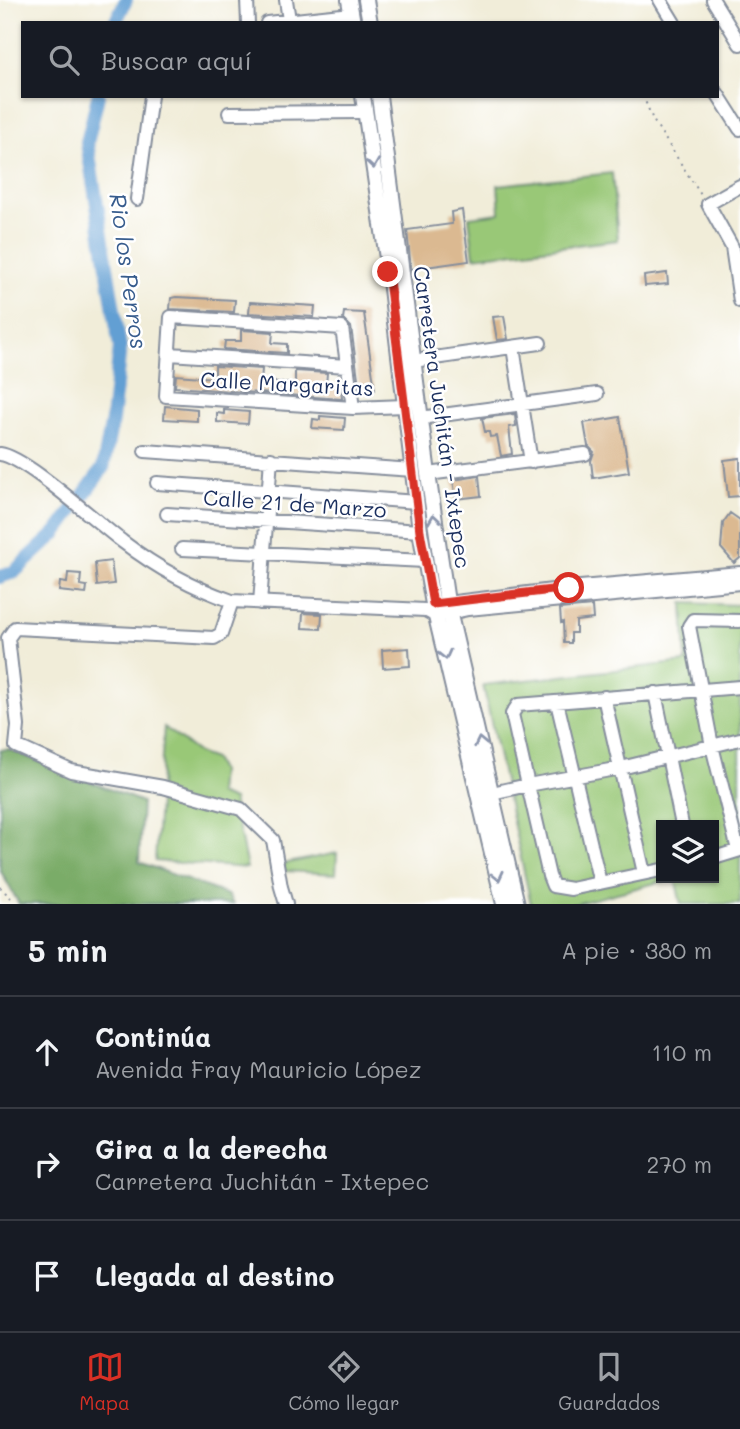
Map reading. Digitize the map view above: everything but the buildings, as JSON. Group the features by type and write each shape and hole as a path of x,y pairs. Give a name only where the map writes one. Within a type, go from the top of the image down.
{"main road":[{"path":"366,0 370,21"},
{"name":"Carretera Juchitán - Ixtepec","path":"363,98 385,200 413,361 428,474 438,609"},
{"name":"Carretera Juchitán - Ixtepec","path":"379,98 385,200 405,406 425,561 485,794 517,904"},
{"name":"Carretera Juchitán - Ixtepec","path":"485,794 504,904"}],"street":[{"path":"247,0 248,21"},
{"path":"286,0 289,20"},
{"path":"660,0 673,21"},
{"path":"713,0 740,44"},
{"path":"282,21 351,12"},
{"path":"719,96 740,130"},
{"path":"137,199 151,98"},
{"path":"229,113 365,111"},
{"path":"740,186 708,204 732,247 740,297"},
{"path":"347,366 170,354 171,317 342,328 353,408"},
{"path":"413,361 540,343"},
{"path":"513,347 531,462"},
{"name":"Calle Margaritas","path":"170,354 166,396 353,408 405,406"},
{"path":"420,418 597,394"},
{"path":"145,451 413,470"},
{"path":"0,454 8,455 29,468 124,543 175,578 232,601 468,609 740,583"},
{"path":"428,474 585,454"},
{"path":"260,603 271,459"},
{"path":"157,484 417,502"},
{"name":"Calle 21 de Marzo","path":"167,514 420,531"},
{"path":"182,549 425,561"},
{"path":"438,609 740,573"},
{"path":"232,601 220,634 214,638 15,628 8,638 18,726 16,746 71,771 163,787 242,809 273,840 286,904"},
{"path":"719,856 739,850 712,746 689,622 740,621"},
{"path":"656,871 571,889 553,886 512,714 518,705 740,687"},
{"path":"655,693 681,820"},
{"path":"604,697 644,873"},
{"path":"557,702 600,883"},
{"path":"485,794 621,768 740,739"}],"path":[{"path":"644,98 653,120 708,204"},
{"path":"0,887 12,898"}],"green space":[{"path":"612,173 618,240 474,257 469,217 500,213 498,185"},
{"path":"683,603 740,605 740,904 681,904 676,883 719,883 719,820 656,820 656,883 575,904 531,904 483,685 686,662"},
{"path":"164,727 200,754 214,759 220,771 218,794 233,800 247,868 155,861"},
{"path":"8,749 142,802 139,862 228,895 233,904 19,904 0,870 0,750"},
{"path":"337,853 336,874 285,871 283,864"}],"waterway":[{"name":"Rio los Perros","path":"116,21 126,0"},
{"name":"Rio los Perros","path":"0,577 14,572 56,533 103,468 112,420 120,347 87,143 98,98"}],"route":[{"path":"388,272 420,531 433,604 569,588"}]}
